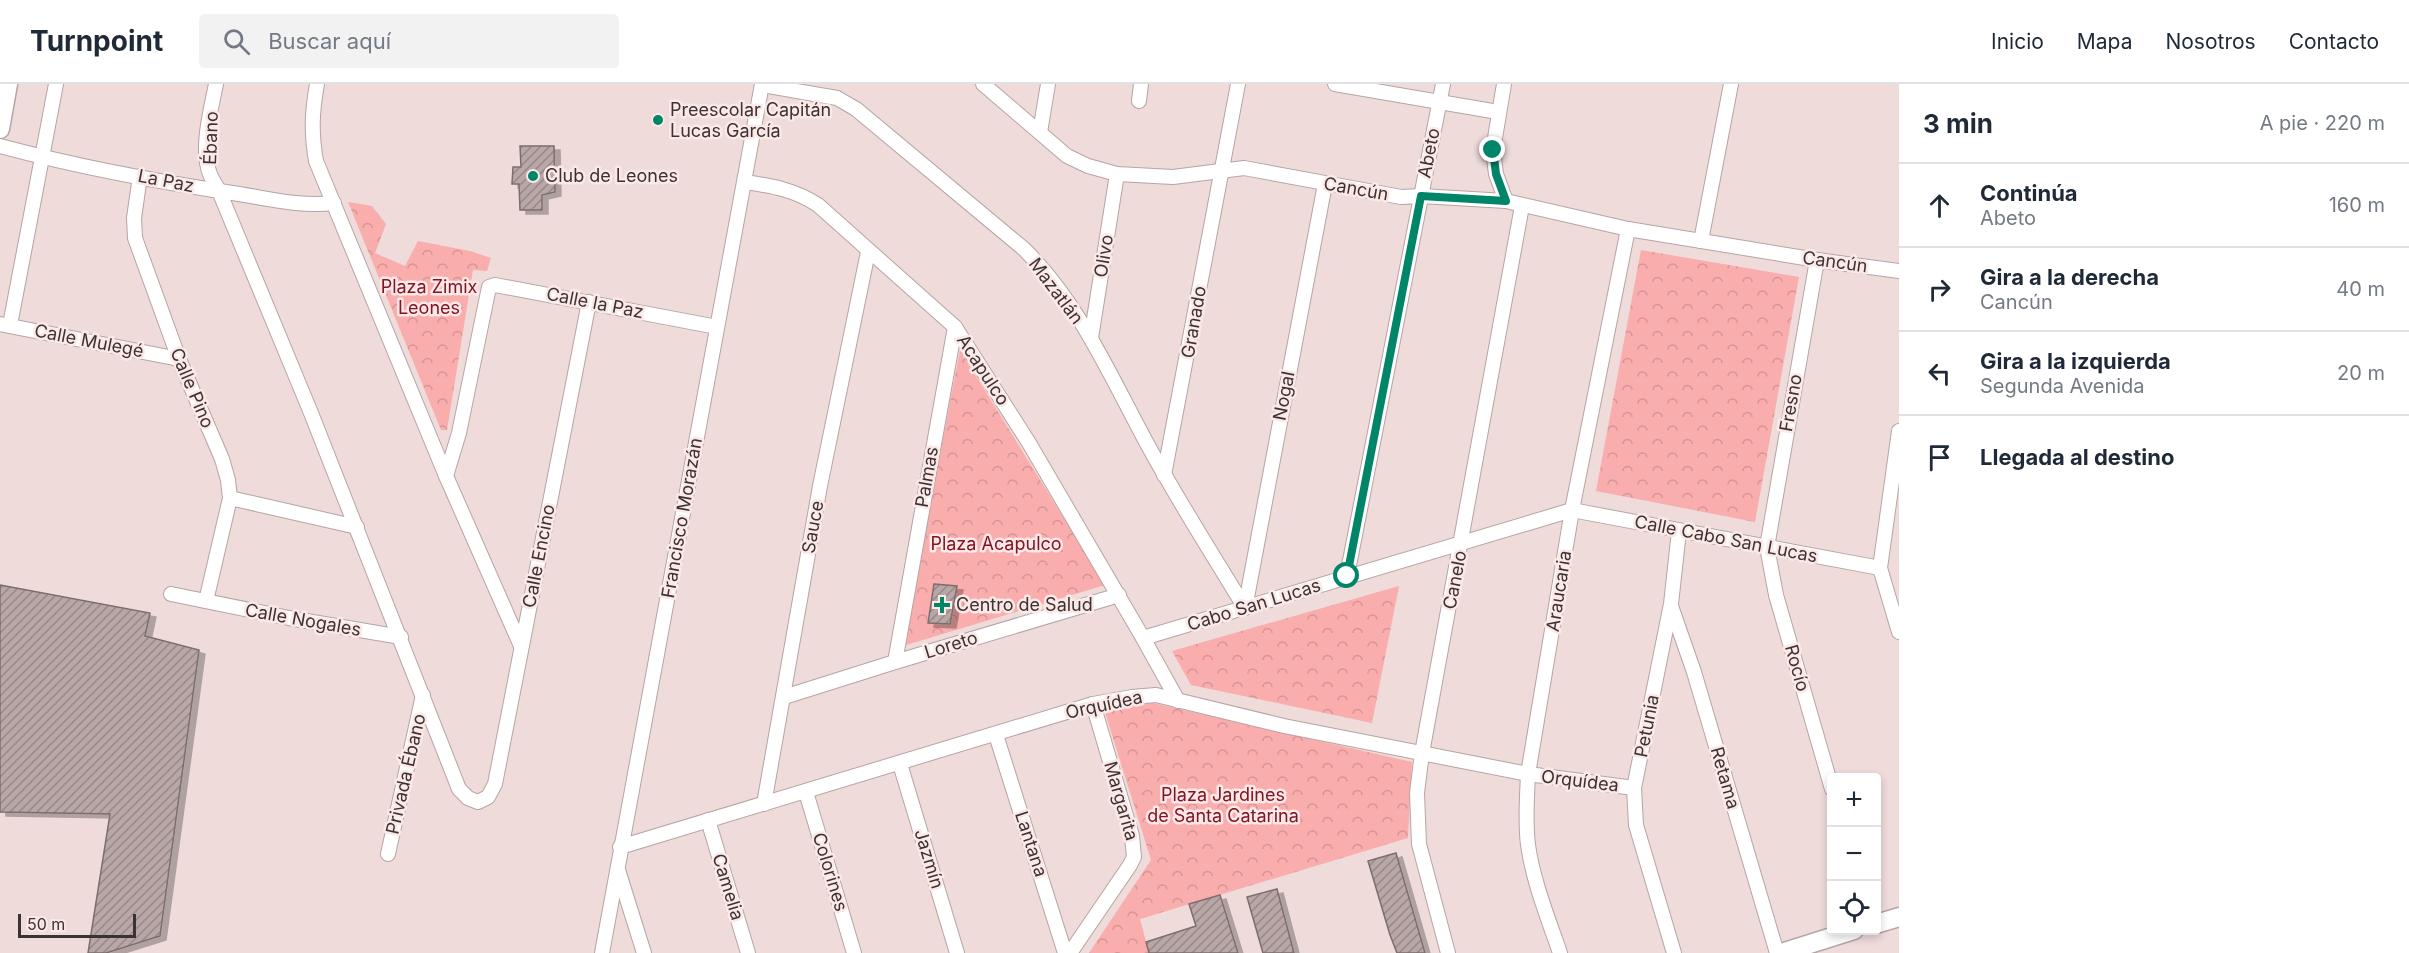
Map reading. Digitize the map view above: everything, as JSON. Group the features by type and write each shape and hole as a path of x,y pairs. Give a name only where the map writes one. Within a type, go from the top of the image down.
{"street":[{"path":"0,129 8,84"},
{"path":"5,325 56,84"},
{"name":"Ébano","path":"216,84 207,152 209,172 219,191 357,527 459,789 468,798 478,802"},
{"path":"317,84 311,136 316,161 447,476 521,646"},
{"name":"Francisco Morazán","path":"602,953 762,84"},
{"name":"Mazatlán","path":"762,84 837,98 856,109 1045,269 1091,338 1164,475 1245,608"},
{"name":"Cancún","path":"983,84 1067,156 1088,166 1117,174 1173,177 1221,169 1244,168 1401,197 1506,201 1628,229 1899,271"},
{"path":"1040,132 1048,84"},
{"path":"1139,101 1141,84"},
{"name":"Granado","path":"1164,475 1238,84"},
{"path":"1335,84 1498,112"},
{"name":"Abeto","path":"1347,576 1443,84"},
{"path":"1504,84 1493,150 1496,174 1506,201"},
{"path":"1701,241 1731,84"},
{"name":"La Paz","path":"0,146 42,157 219,191 315,206 334,203"},
{"name":"Olivo","path":"1091,338 1117,174"},
{"name":"Calle Pino","path":"140,176 134,218 135,238 179,359 222,459 230,498 206,601"},
{"name":"Acapulco","path":"745,182 779,187 800,194 818,205 868,252 955,327 1023,434 1143,638"},
{"name":"Nogal","path":"1245,608 1325,184"},
{"name":"Canelo","path":"1448,953 1419,844 1417,793 1422,753 1522,206"},
{"name":"Araucaria","path":"1560,953 1535,876 1528,846 1526,810 1528,774 1572,510 1628,229"},
{"name":"Sauce","path":"764,804 820,486 868,252"},
{"name":"Fresno","path":"1767,547 1817,260"},
{"name":"Calle la Paz","path":"447,476 459,433 489,287 495,285 717,327"},
{"name":"Calle Encino","path":"478,802 488,797 495,784 589,302"},
{"name":"Calle Mulegé","path":"5,325 179,359"},
{"name":"Palmas","path":"895,662 955,327"},
{"path":"1899,431 1880,568 1899,632"},
{"path":"230,498 357,527"},
{"name":"Cabo San Lucas","path":"1143,638 1572,510"},
{"name":"Calle Cabo San Lucas","path":"1572,510 1880,568"},
{"name":"Petunia","path":"1674,953 1636,825 1634,788 1671,604 1679,531"},
{"name":"Rocío","path":"1767,547 1776,595 1827,773"},
{"name":"Calle Nogales","path":"171,594 401,637"},
{"name":"Loreto","path":"784,697 1119,594"},
{"name":"Retama","path":"1671,604 1694,672 1779,953"},
{"path":"1143,638 1178,701"},
{"name":"Privada Ébano","path":"388,854 423,695"},
{"name":"Orquídea","path":"620,847 1093,705 1156,695 1284,726 1528,774 1634,788"},
{"name":"Margarita","path":"1068,953 1134,857 1132,836 1093,705"},
{"name":"Lantana","path":"996,735 1068,953"},
{"name":"Jazmín","path":"900,764 957,953"},
{"name":"Colorines","path":"806,792 854,953"},
{"name":"Camelia","path":"708,820 748,953"},
{"path":"617,865 644,953"},
{"path":"1881,922 1899,917"},
{"path":"1779,953 1838,935"}],"green space":[{"name":"Plaza Zimix Leones","path":"348,202 372,206 386,224 375,253 405,266 418,241 470,251 491,258 487,271 473,270 447,430 441,430"},
{"path":"1641,250 1799,277 1755,522 1596,491"},
{"name":"Plaza Acapulco","path":"960,350 1105,585 903,646"},
{"path":"1399,586 1372,723 1191,685 1172,651"},
{"name":"Plaza Jardines de Santa Catarina","path":"1153,703 1412,762 1408,838 1140,919 1149,953 1089,953 1151,860 1104,709 1119,704"}],"building":[{"name":"Club de Leones","path":"520,146 554,146 555,192 542,195 542,210 520,210 519,184 512,184 513,167 521,167"},
{"name":"Centro de Salud","path":"934,584 957,586 950,624 928,623"},
{"path":"0,585 150,613 145,636 199,650 160,936 106,953 88,953 110,814 0,812"},
{"path":"1396,853 1425,953 1397,953 1368,861"},
{"path":"1277,889 1294,953 1263,953 1247,897"},
{"path":"1220,895 1238,953 1149,953 1146,942 1196,926 1189,904"}],"place":[{"name":"Preescolar Capitán Lucas García","path":"658,120"},
{"name":"Club de Leones","path":"533,176"},
{"name":"Centro de Salud","path":"942,605"}],"route":[{"path":"1347,576 1421,196 1506,201 1496,174 1493,150"}]}
